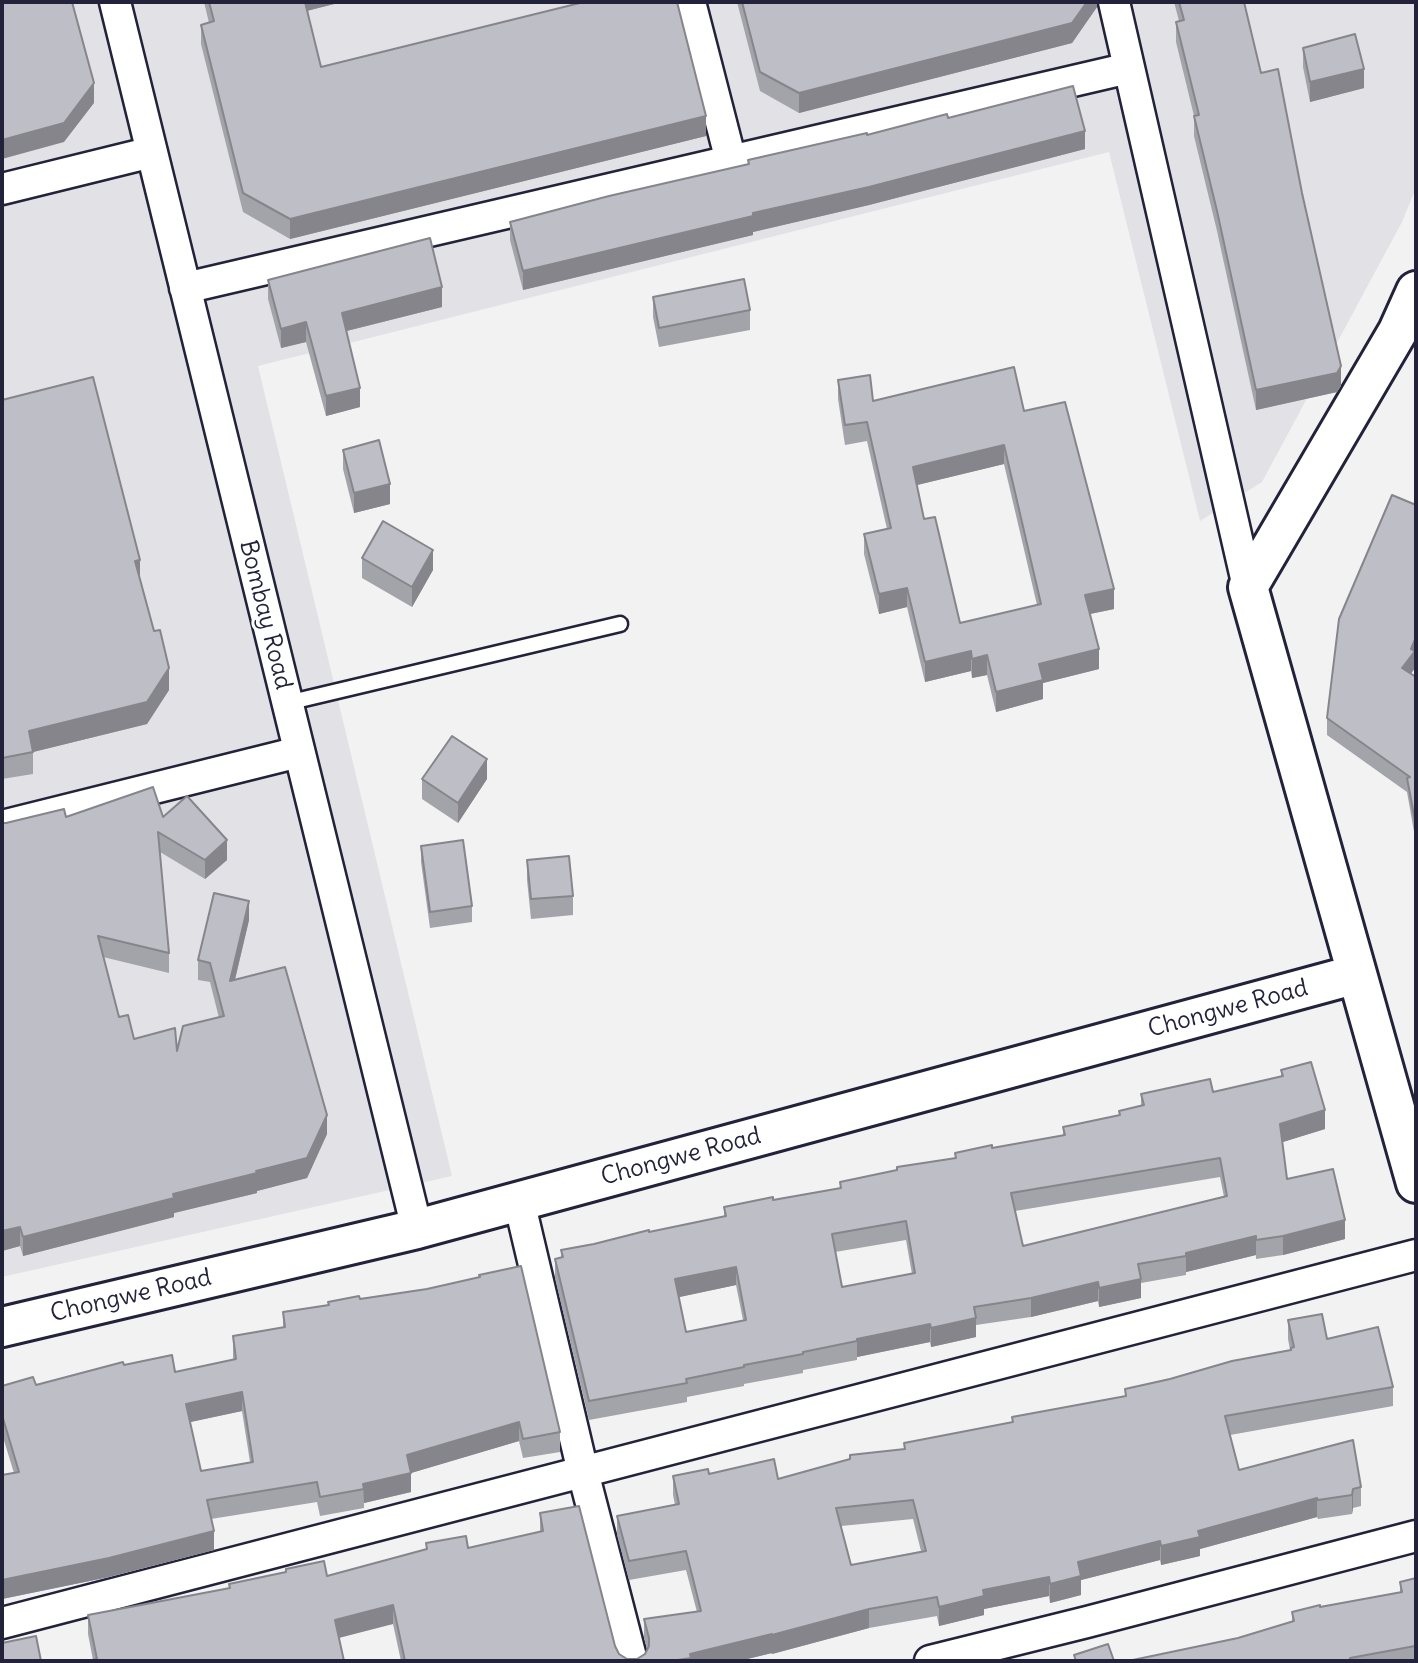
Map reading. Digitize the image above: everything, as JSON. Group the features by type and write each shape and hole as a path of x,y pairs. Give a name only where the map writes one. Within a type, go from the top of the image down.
{"street":[{"name":"Bombay Road","path":"115,2 416,1229"},
{"path":"690,2 730,161"},
{"path":"1114,2 1248,587 1416,1183"},
{"path":"185,288 1129,68"},
{"path":"2,189 152,152"},
{"path":"1248,587 1407,337 1416,291"},
{"path":"2,826 299,752"},
{"name":"Chongwe Road","path":"2,1327 416,1229 1357,974"},
{"path":"519,1201 583,1472 632,1661"},
{"path":"2,1623 1416,1255"},
{"path":"930,1661 1416,1536"}],"lane":[{"path":"287,703 620,624"}],"shaded area":[{"path":"2,2 1416,2 1416,188 1402,222 1262,482 1200,521 1109,152 258,366 452,1176 2,1277"}],"building":[{"path":"2,2 72,2 94,83 64,123 2,140"},
{"path":"209,2 305,2 321,67 584,2 677,2 706,116 290,219 243,193 201,25 214,21"},
{"path":"742,2 1087,2 1072,23 799,93 760,72"},
{"path":"1179,2 1244,2 1261,73 1278,69 1302,193 1341,366 1337,373 1256,390 1194,116 1199,115 1176,22 1184,20"},
{"path":"1355,34 1364,69 1310,82 1303,48"},
{"path":"1073,86 1085,131 869,187 753,213 753,216 523,271 510,222 749,164 748,160 867,135 947,114 948,118"},
{"path":"430,238 442,287 342,313 360,388 326,396 306,322 281,329 268,280"},
{"path":"744,279 750,310 659,328 653,297"},
{"path":"1014,367 1024,411 1065,402 1114,589 1085,595 1099,649 1039,664 1043,680 996,692 987,655 972,659 971,651 925,662 907,588 879,594 864,534 891,528 867,422 845,425 838,380 870,375 873,401","holes":["1004,445 1041,604 960,623 935,517 924,519 913,467"]},
{"path":"93,377 140,560 135,561 154,631 160,630 169,668 147,702 29,731 33,752 2,758 2,400"},
{"path":"379,440 390,484 354,493 343,450"},
{"path":"1392,495 1416,505 1416,637 1411,649 1415,651 1402,668 1416,677 1416,826 1407,778 1410,777 1327,718 1339,619"},
{"path":"383,521 433,550 412,587 362,558"},
{"path":"452,736 487,759 458,803 422,779"},
{"path":"153,787 163,817 187,796 227,840 205,860 158,832 169,953 98,936 119,1017 128,1015 134,1039 175,1028 177,1051 183,1026 224,1016 210,963 198,960 214,893 249,901 230,981 285,967 327,1115 307,1158 173,1194 174,1198 23,1237 20,1227 2,1231 2,823 64,809 66,817"},
{"path":"463,840 472,906 430,912 421,846"},
{"path":"569,856 573,896 531,899 527,860"},
{"path":"1311,1062 1325,1110 1280,1124 1287,1179 1333,1169 1345,1220 1283,1236 1256,1240 1256,1236 1186,1253 1186,1256 1138,1264 1141,1279 1099,1288 1098,1282 1031,1298 974,1307 976,1318 857,1339 803,1354 686,1379 687,1383 589,1401 555,1259 563,1257 561,1250 726,1216 724,1207 841,1188 840,1182 897,1170 897,1167 956,1158 955,1153 1065,1135 1063,1127 1120,1115 1119,1111 1144,1105 1141,1094 1210,1079 1213,1092 1283,1076 1281,1070","holes":["1220,1158 1227,1196 1023,1246 1011,1193","906,1221 915,1273 842,1287 832,1234","736,1267 746,1320 686,1332 675,1279"]},
{"path":"521,1266 560,1432 523,1439 519,1422 407,1455 411,1473 363,1484 364,1489 320,1497 317,1482 207,1500 214,1531 109,1558 2,1580 2,1475 19,1472 2,1415 2,1386 33,1377 36,1385 123,1362 124,1365 172,1355 175,1372 236,1359 233,1336 285,1327 283,1312 329,1305 328,1302 359,1296 360,1299 427,1289 480,1277 479,1275","holes":["242,1392 253,1462 201,1471 186,1404"]},
{"path":"1322,1314 1327,1339 1378,1327 1393,1387 1225,1416 1239,1470 1353,1440 1361,1487 1353,1489 1352,1495 1317,1498 1198,1531 1200,1537 1161,1546 1160,1541 1078,1562 1081,1576 1050,1584 1049,1577 983,1590 984,1596 939,1607 937,1597 869,1609 690,1654 691,1658 671,1661 405,1661 393,1605 335,1620 344,1661 87,1661 97,1659 88,1615 230,1588 229,1584 324,1561 327,1576 427,1549 426,1543 466,1536 468,1548 543,1531 540,1513 579,1506 615,1646 619,1654 627,1659 637,1659 645,1654 649,1646 644,1619 701,1611 686,1551 629,1561 617,1516 679,1504 673,1476 708,1469 709,1474 774,1459 778,1479 850,1459 850,1455 905,1449 904,1443 1013,1422 1012,1417 1126,1396 1125,1389 1232,1361 1291,1350 1294,1347 1288,1320","holes":["913,1500 926,1551 851,1565 836,1508"]},
{"path":"1416,1578 1416,1652 1415,1646 1350,1658 1350,1661 1128,1661 1238,1638 1294,1621 1292,1612 1402,1592 1400,1582"},
{"path":"36,1636 41,1661 2,1661 2,1643"},
{"path":"1108,1644 1114,1661 1076,1661 1074,1655"}]}
